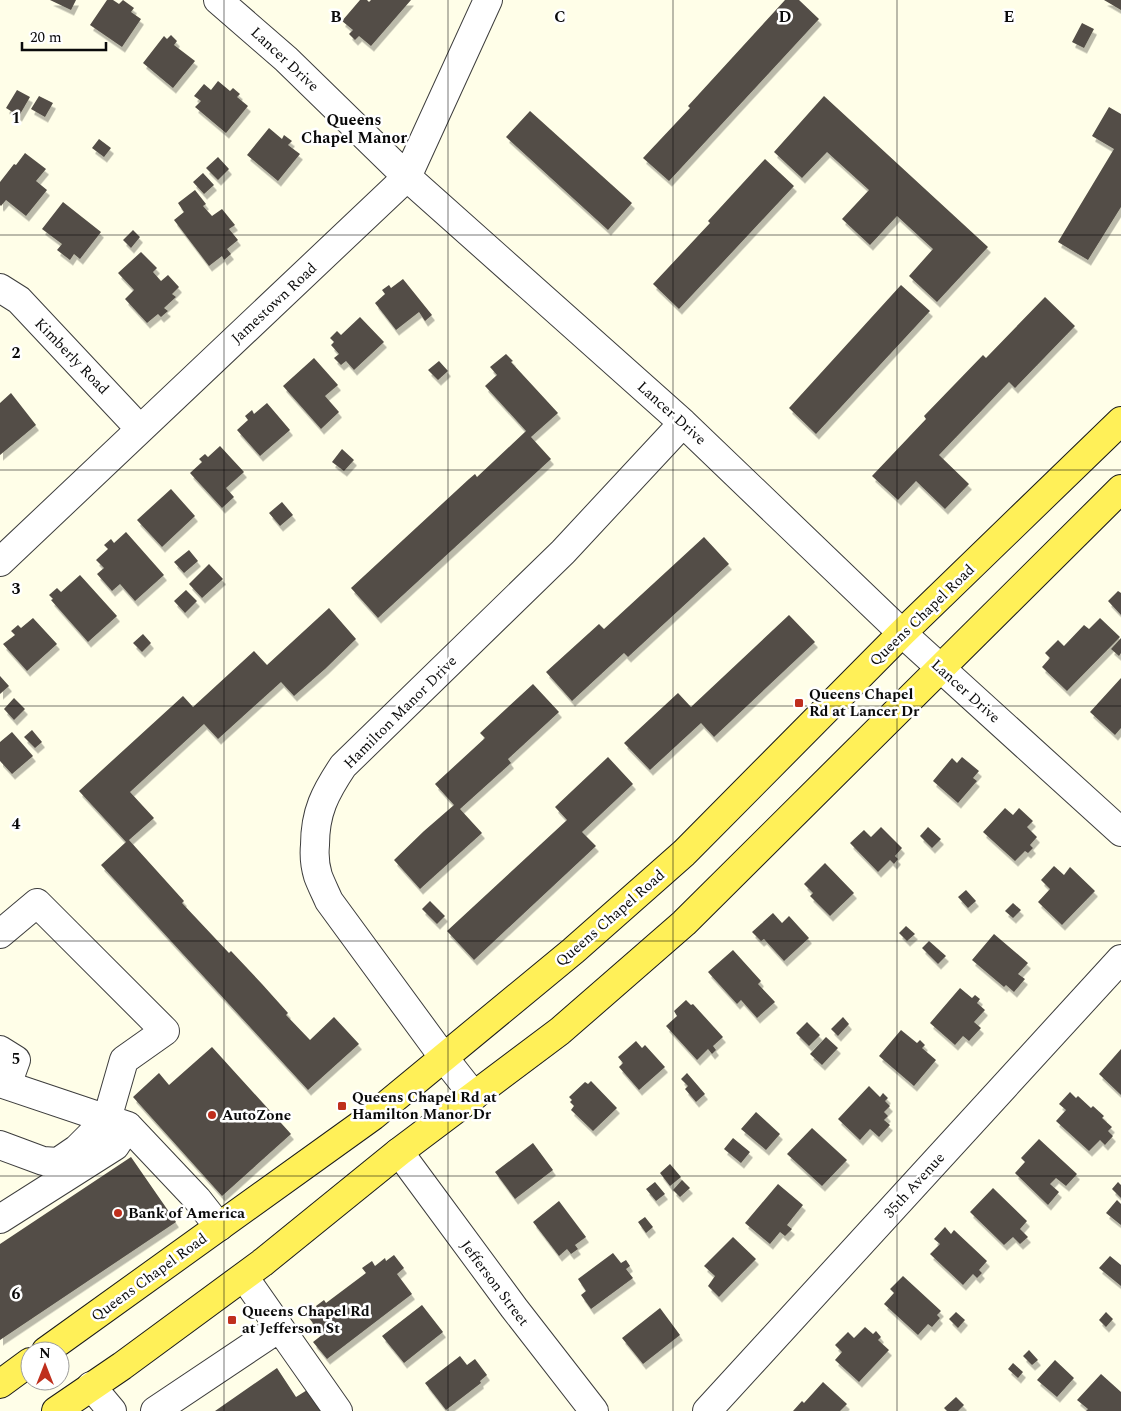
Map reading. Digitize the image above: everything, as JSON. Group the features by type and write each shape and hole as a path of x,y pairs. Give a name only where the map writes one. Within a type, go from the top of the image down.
{"main road":[{"name":"Queens Chapel Road","path":"60,1341 373,1116 573,951 684,853 902,633 1121,422"},
{"path":"56,1411 122,1366 244,1277 400,1152 560,1031 684,923 1121,489"},
{"path":"0,1384 20,1369"}],"street":[{"name":"Lancer Drive","path":"218,0 286,58 407,177 683,423 902,633 1121,832"},
{"name":"Jamestown Road","path":"0,562 407,177 488,0"},
{"name":"Kimberly Road","path":"0,288 19,300 140,429"},
{"name":"Hamilton Manor Drive","path":"474,1096 329,901 317,874 314,852 315,829 319,810 328,790 343,766 563,552 683,423"},
{"path":"0,934 37,903 165,1031 124,1060 115,1146 0,1219"},
{"name":"35th Avenue","path":"707,1411 1121,959"},
{"path":"0,1050 16,1060 3,1084 118,1122 196,1198 219,1227"},
{"path":"0,1145 43,1162 58,1162 118,1122"},
{"name":"Jefferson Street","path":"400,1152 514,1308 594,1411"},
{"path":"244,1277 338,1411"},
{"path":"155,1411 279,1328"},
{"path":"91,1386 112,1411"}],"building":[{"path":"50,0 76,0 71,10"},
{"path":"107,0 113,0 119,4 123,0 134,8 131,12 141,19 122,47 90,25"},
{"path":"360,0 367,0 369,2 371,0 411,0 371,46 359,36 355,40 349,34 353,30 342,21"},
{"path":"785,0 799,0 819,19 669,181 643,158 690,108 688,106"},
{"path":"1104,0 1121,0 1121,10"},
{"path":"1082,23 1094,29 1084,48 1072,42"},
{"path":"171,35 177,41 174,45 195,61 173,88 143,63 164,36 167,39"},
{"path":"218,81 230,91 233,88 240,94 237,97 248,106 226,133 195,107 201,101 194,96 204,84 211,90"},
{"path":"17,90 30,97 19,116 6,108"},
{"path":"39,96 53,103 45,117 31,109"},
{"path":"824,96 988,247 937,302 909,276 933,249 897,216 870,245 842,219 869,190 827,152 802,178 774,152"},
{"path":"1109,107 1121,114 1121,207 1088,260 1058,242 1114,149 1092,136"},
{"path":"530,111 632,203 608,230 506,137"},
{"path":"269,128 282,139 284,135 292,141 288,145 300,154 278,181 247,155"},
{"path":"99,139 111,148 104,157 92,148"},
{"path":"25,153 46,169 36,181 47,190 26,216 6,200 0,205 0,182"},
{"path":"218,157 229,169 218,180 206,168"},
{"path":"765,159 794,186 679,309 653,284 710,223 708,221"},
{"path":"203,173 214,185 204,194 193,182"},
{"path":"195,190 206,204 203,206 212,216 222,209 235,225 229,229 238,240 227,249 231,254 224,260 222,256 209,266 174,220 184,212 178,203"},
{"path":"63,202 101,232 80,259 74,254 70,260 57,250 62,244 42,229"},
{"path":"133,230 140,237 131,248 123,240"},
{"path":"141,252 157,268 153,272 161,281 168,275 179,287 172,294 176,297 164,308 168,311 161,317 158,314 147,323 125,299 134,290 118,273"},
{"path":"403,279 432,315 425,321 419,312 396,330 375,303 385,294 382,290 389,285 391,288"},
{"path":"901,285 930,311 816,434 789,408"},
{"path":"1045,297 1075,326 1015,388 1009,382 939,455 969,484 945,509 916,481 898,500 872,476 926,419 924,416 983,355 986,358"},
{"path":"360,317 384,342 354,370 346,361 341,365 334,358 339,354 331,345 334,342 330,338 337,331 341,335"},
{"path":"506,354 513,361 511,362 558,413 531,437 551,459 378,618 351,588 469,479 475,474 477,477 526,431 485,386 497,375 490,367"},
{"path":"314,358 338,385 325,396 339,412 321,429 283,386"},
{"path":"439,361 448,371 438,380 428,370"},
{"path":"11,393 36,425 0,455 0,403"},
{"path":"267,403 290,430 260,456 237,430 248,420 245,416 252,410 254,414"},
{"path":"220,446 244,472 226,488 234,497 222,508 190,473 202,462 199,459 205,454 208,457"},
{"path":"342,449 354,460 344,471 332,462"},
{"path":"171,489 195,516 162,547 137,520"},
{"path":"282,502 293,515 280,526 269,513"},
{"path":"126,532 164,575 135,601 120,584 112,591 97,574 104,568 96,560 108,549 104,545 111,539 114,543"},
{"path":"704,537 729,564 628,657 624,653 572,701 546,672 599,624 604,629"},
{"path":"189,550 198,561 184,573 174,562"},
{"path":"209,564 223,579 202,598 189,584"},
{"path":"80,575 117,616 88,642 51,600 53,599 49,595 57,588 61,592"},
{"path":"186,590 197,601 185,613 174,601"},
{"path":"1118,591 1121,593 1121,615 1108,601"},
{"path":"329,608 356,639 325,669 294,696 281,682 218,739 204,724 130,792 154,818 129,840 184,901 182,903 229,953 231,951 262,984 288,1013 286,1015 310,1040 334,1017 359,1044 308,1090 101,865 126,842 79,791 183,696 193,707 254,651 267,665"},
{"path":"789,615 815,642 714,737 701,723 650,770 624,743 678,693 691,707"},
{"path":"33,618 57,644 27,671 3,644 15,635 11,631 18,625 21,628"},
{"path":"1100,618 1120,637 1067,691 1042,667 1050,658 1045,653 1058,640 1064,646 1084,625 1089,629"},
{"path":"143,634 151,643 142,652 133,643"},
{"path":"1121,638 1121,653 1119,656 1111,649"},
{"path":"0,676 9,686 0,694"},
{"path":"1121,678 1121,728 1115,735 1090,712"},
{"path":"533,684 559,712 508,759 511,763 460,809 482,833 420,889 394,860 454,805 435,784 485,738 480,733"},
{"path":"14,698 25,709 14,720 4,709"},
{"path":"32,730 42,742 35,748 24,737"},
{"path":"12,732 33,756 12,774 0,761 0,742"},
{"path":"608,757 633,784 582,832 596,846 474,960 447,931 567,820 555,807"},
{"path":"962,757 979,771 973,778 977,781 958,803 933,781 952,758 957,763"},
{"path":"1005,808 1013,815 1019,808 1033,821 1027,827 1037,837 1030,845 1033,848 1028,853 1025,851 1015,861 983,832"},
{"path":"881,827 902,848 895,856 898,859 894,864 890,860 878,872 850,843 864,830 871,837"},
{"path":"928,827 941,839 932,848 920,836"},
{"path":"825,863 854,893 830,916 810,896 813,893 804,884"},
{"path":"1054,866 1064,875 1070,867 1095,891 1062,925 1038,902 1050,889 1041,880"},
{"path":"966,890 976,901 968,908 958,897"},
{"path":"430,901 445,916 437,924 422,909"},
{"path":"1013,903 1021,910 1013,918 1005,911"},
{"path":"773,913 782,923 789,916 809,938 784,961 764,939 761,941 752,932"},
{"path":"906,926 915,934 907,941 899,933"},
{"path":"994,934 1028,963 1018,974 1025,979 1014,992 1006,985 1004,987 972,960"},
{"path":"929,941 946,956 938,964 922,948"},
{"path":"733,950 761,981 758,984 775,1002 757,1018 741,1000 737,1004 708,972"},
{"path":"960,988 972,998 975,995 980,999 977,1003 985,1010 974,1022 981,1028 969,1041 963,1036 955,1045 930,1023"},
{"path":"686,1000 691,1005 693,1004 723,1037 713,1046 716,1050 712,1054 708,1049 697,1060 666,1026 677,1016 674,1011"},
{"path":"843,1017 849,1024 838,1036 831,1029"},
{"path":"807,1022 820,1035 809,1046 796,1033"},
{"path":"901,1030 917,1043 920,1040 925,1045 922,1048 936,1060 914,1086 879,1056"},
{"path":"826,1037 838,1048 822,1065 810,1054"},
{"path":"636,1041 642,1048 645,1045 665,1067 639,1090 619,1067 623,1063 618,1057"},
{"name":"AutoZone","path":"212,1047 291,1134 222,1196 133,1097 159,1073 169,1085"},
{"path":"1121,1049 1121,1095 1099,1074"},
{"path":"687,1073 705,1094 696,1102 685,1089 688,1086 681,1079"},
{"path":"591,1081 617,1108 593,1131 571,1110 574,1106 570,1102 572,1100 569,1097 585,1082 588,1084"},
{"path":"869,1086 880,1097 883,1093 888,1098 885,1101 890,1106 884,1112 888,1116 884,1120 890,1125 879,1137 870,1129 860,1140 838,1119"},
{"path":"1070,1092 1076,1098 1078,1096 1091,1108 1093,1106 1112,1127 1108,1131 1113,1136 1105,1145 1100,1140 1089,1151 1056,1121 1066,1110 1059,1104"},
{"path":"756,1112 780,1134 766,1150 741,1129"},
{"path":"812,1128 847,1160 822,1186 787,1154"},
{"path":"733,1138 750,1152 741,1163 724,1149"},
{"path":"1039,1139 1077,1174 1066,1186 1056,1178 1050,1184 1059,1192 1048,1205 1015,1173 1025,1162 1021,1158"},
{"path":"533,1143 553,1170 515,1199 495,1172"},
{"path":"131,1157 176,1222 0,1340 0,1244"},
{"path":"670,1164 681,1177 670,1186 660,1173"},
{"path":"682,1180 690,1188 680,1197 673,1190"},
{"path":"655,1182 665,1194 656,1201 646,1189"},
{"path":"1118,1182 1121,1185 1121,1198 1112,1189"},
{"path":"778,1184 803,1205 787,1225 792,1229 785,1236 780,1232 770,1244 745,1223"},
{"path":"993,1188 1027,1221 1020,1229 1028,1237 1020,1244 1013,1237 1004,1245 970,1212"},
{"path":"1117,1200 1121,1204 1121,1225 1106,1213"},
{"path":"559,1201 586,1237 575,1245 578,1249 571,1254 567,1249 559,1256 533,1222"},
{"path":"645,1217 653,1227 646,1233 638,1222"},
{"path":"945,1227 951,1234 954,1230 987,1261 979,1270 982,1273 977,1278 973,1274 963,1285 930,1254 940,1244 934,1239"},
{"path":"733,1237 756,1259 719,1297 708,1286 715,1276 704,1266"},
{"path":"613,1253 621,1263 626,1260 630,1266 626,1269 633,1278 591,1309 581,1295 586,1291 578,1279"},
{"path":"394,1255 404,1268 397,1274 412,1294 327,1359 313,1342 322,1335 309,1318 318,1310 316,1306 324,1300 326,1303 366,1273 362,1268 372,1261 375,1266 385,1258 386,1261"},
{"path":"1110,1256 1121,1265 1121,1286 1099,1268"},
{"path":"903,1276 941,1311 937,1315 940,1318 932,1327 928,1324 918,1335 884,1304 894,1293 890,1289"},
{"path":"422,1305 443,1332 404,1363 382,1336"},
{"path":"660,1308 680,1335 643,1364 622,1338"},
{"path":"956,1312 965,1320 958,1328 949,1319"},
{"path":"1106,1312 1113,1319 1106,1327 1099,1320"},
{"path":"865,1327 873,1334 876,1331 881,1337 878,1340 889,1350 859,1382 835,1360 842,1352 835,1345 848,1332 854,1338"},
{"path":"1029,1350 1038,1360 1032,1365 1023,1356"},
{"path":"460,1356 467,1365 475,1359 487,1375 480,1381 481,1383 446,1410 425,1383"},
{"path":"1055,1360 1074,1378 1057,1397 1037,1380"},
{"path":"1013,1363 1023,1372 1018,1378 1008,1369"},
{"path":"277,1368 296,1397 312,1387 328,1411 215,1411"},
{"path":"1101,1374 1121,1392 1121,1411 1086,1411 1088,1409 1077,1400"},
{"path":"823,1382 847,1404 840,1411 793,1411 802,1401 804,1403"},
{"path":"956,1397 964,1405 958,1411 947,1411 944,1408"}],"place":[{"name":"Queens Chapel Rd at Lancer Dr","path":"799,703"},
{"name":"Queens Chapel Rd at Hamilton Manor Dr","path":"342,1106"},
{"name":"AutoZone","path":"212,1115"},
{"name":"Bank of America","path":"118,1213"},
{"name":"Queens Chapel Rd at Jefferson St","path":"232,1320"}],"district":[{"name":"Queens Chapel Manor","path":"354,128"}]}
